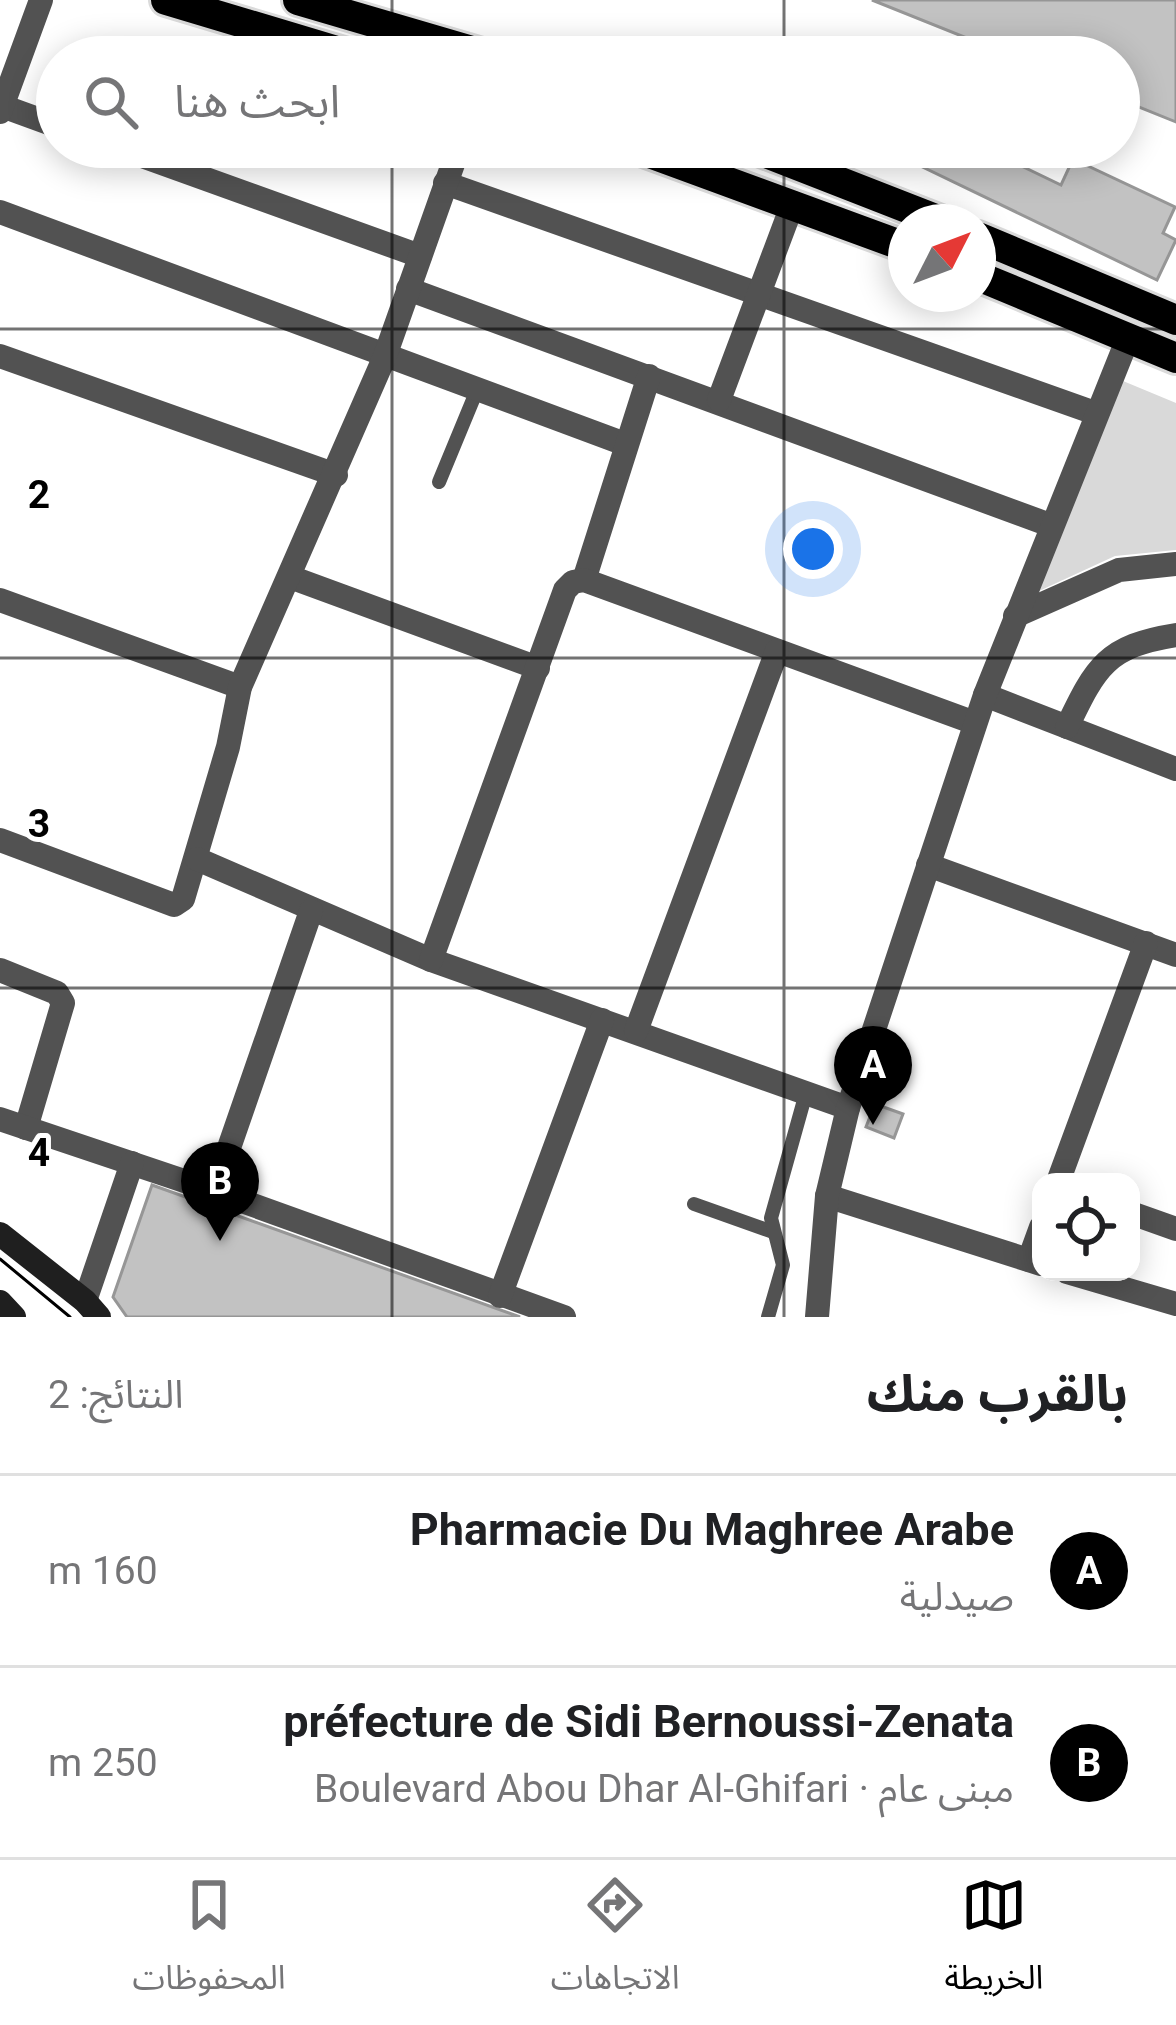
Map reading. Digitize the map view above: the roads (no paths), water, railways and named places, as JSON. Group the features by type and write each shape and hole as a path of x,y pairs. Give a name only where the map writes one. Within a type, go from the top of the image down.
{"main road":[{"path":"166,0 287,36"},
{"path":"298,0 421,36"},
{"path":"693,168 888,240"},
{"path":"805,168 897,204"},
{"path":"996,245 1176,320"},
{"path":"996,283 1176,358"}],"street":[{"path":"36,120 1,109 40,0"},
{"path":"175,168 420,256"},
{"path":"0,840 174,905 183,898 228,748 240,687 385,356 451,168"},
{"path":"446,183 1095,413"},
{"path":"719,400 793,203"},
{"path":"0,212 625,444"},
{"path":"409,289 1050,525"},
{"path":"817,1317 826,1196 848,1108 985,695 1128,338"},
{"path":"0,356 336,475"},
{"path":"584,580 649,376"},
{"path":"1015,616 1119,570 1176,563"},
{"path":"290,577 538,668"},
{"path":"431,960 565,590 573,582 584,580 975,723"},
{"path":"1,603 240,687"},
{"path":"1067,727 1101,664 1139,640 1176,634"},
{"path":"636,1031 777,651"},
{"path":"985,695 1176,769"},
{"path":"197,859 431,960 848,1108"},
{"path":"928,865 1176,955"},
{"path":"214,1191 311,911"},
{"path":"1061,1173 1146,943"},
{"path":"0,970 57,993 63,1003 26,1128"},
{"path":"500,1296 602,1020"},
{"path":"0,1119 564,1317"},
{"path":"0,1234 92,1309 132,1163"},
{"path":"826,1196 1032,1261"},
{"path":"1140,1216 1176,1229"},
{"path":"1098,1281 1176,1304"},
{"path":"0,1303 14,1317"}],"lane":[{"path":"439,482 477,390"},
{"path":"768,1317 783,1265 771,1218 806,1093"},
{"path":"694,1204 773,1232"}],"tram line":[{"path":"0,1259 70,1317"}],"place":[{"name":"Pharmacie Du Maghree Arabe","path":"873,1125"},
{"name":"préfecture de Sidi Bernoussi-Zenata","path":"220,1241"}]}
